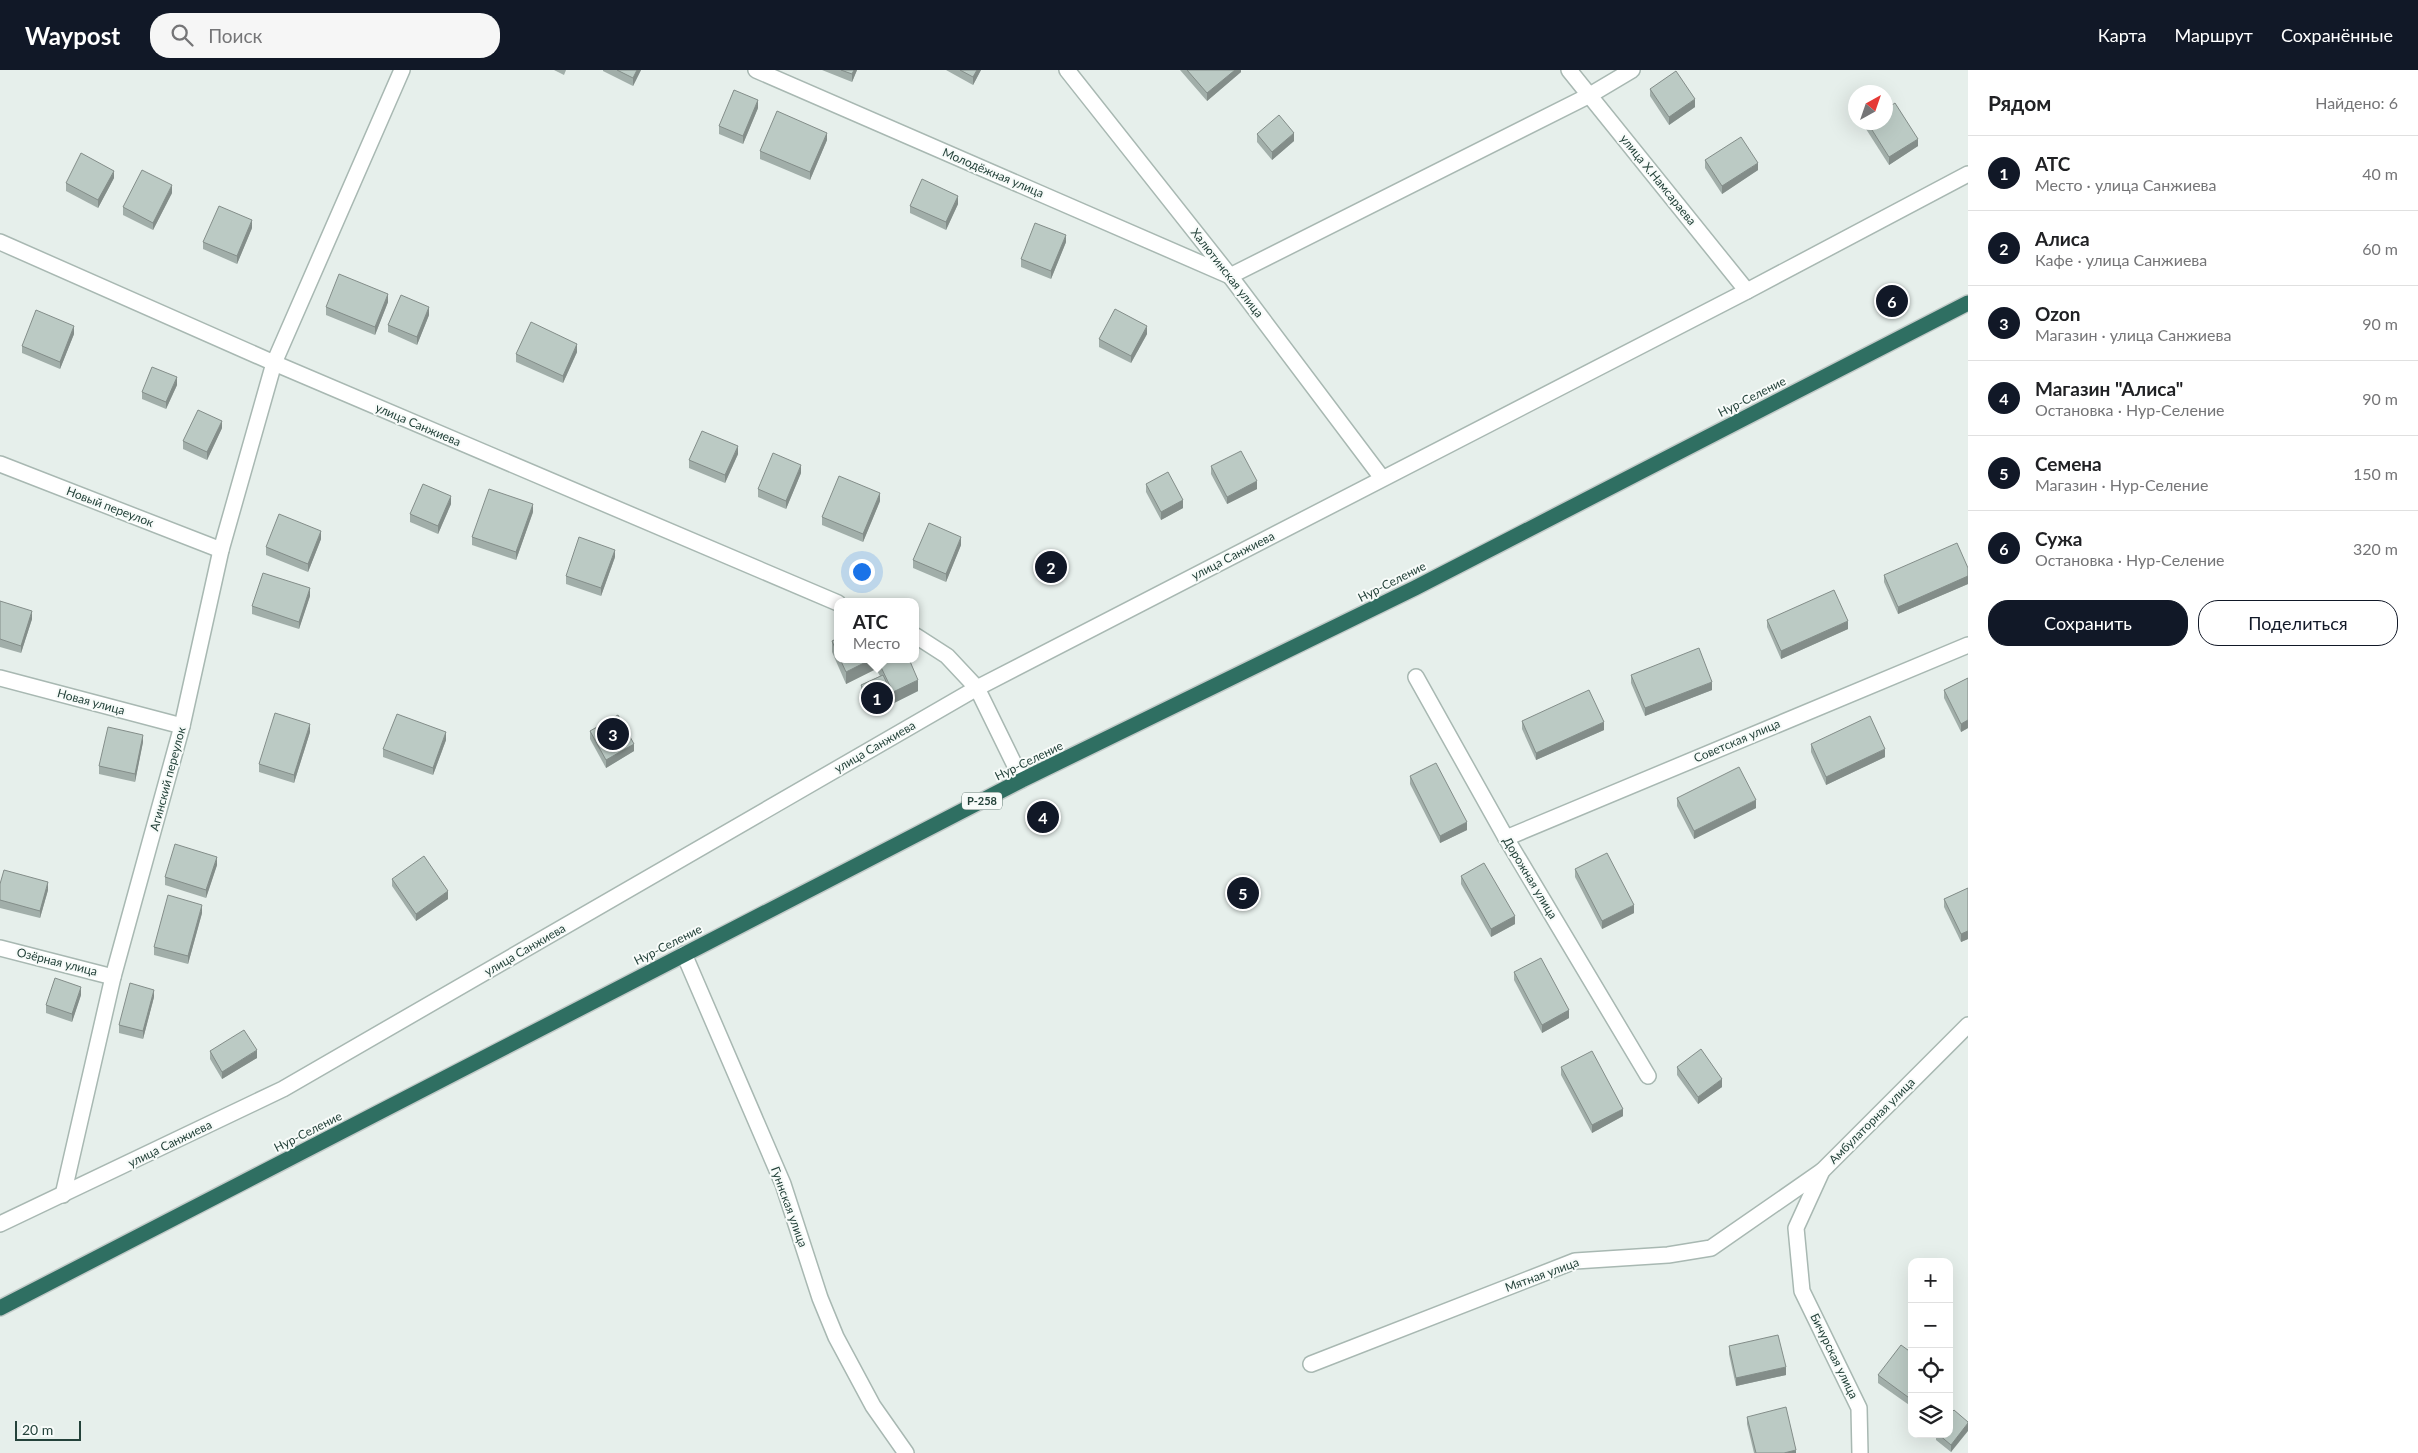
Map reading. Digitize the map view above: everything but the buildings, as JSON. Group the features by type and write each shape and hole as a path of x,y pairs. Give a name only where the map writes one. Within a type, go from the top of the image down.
{"highway":[{"name":"Нур-Селение","path":"0,1308 1022,780 1414,588 1968,303"}],"street":[{"name":"Агинский переулок","path":"63,1195 113,977 182,726 220,550 274,363 402,70"},
{"name":"Молодёжная улица","path":"756,70 1230,276"},
{"name":"Халютинская улица","path":"1067,70 1230,276 1382,478"},
{"name":"улица Х.Намсараева","path":"1569,70 1747,291"},
{"path":"1230,276 1590,95 1632,70"},
{"name":"улица Санжиева","path":"0,1224 283,1089 977,688 1747,291 1968,174"},
{"name":"улица Санжиева","path":"0,242 274,363 834,601"},
{"name":"Новый переулок","path":"0,464 220,550"},
{"path":"919,638 948,656 977,688 1022,780"},
{"name":"Советская улица","path":"1506,838 1968,645"},
{"name":"Дорожная улица","path":"1416,677 1506,838 1648,1076"},
{"name":"Новая улица","path":"0,678 182,726"},
{"name":"Озёрная улица","path":"0,948 113,977"},
{"name":"Гуннская улица","path":"684,954 782,1184 820,1298 836,1337 874,1406 906,1453"},
{"name":"Амбулаторная улица","path":"1802,1291 1796,1228 1822,1171 1968,1025"},
{"name":"Мятная улица","path":"1310,1364 1575,1261 1668,1255 1711,1248 1822,1171"},
{"name":"Бичурская улица","path":"1802,1291 1859,1408 1860,1453"}],"place":[{"name":"Сужа","path":"1892,301"},
{"name":"Алиса","path":"1051,567"},
{"name":"АТС","path":"877,698"},
{"name":"Ozon","path":"613,734"},
{"name":"Магазин \"Алиса\"","path":"1043,817"},
{"name":"Семена","path":"1243,893"}]}
